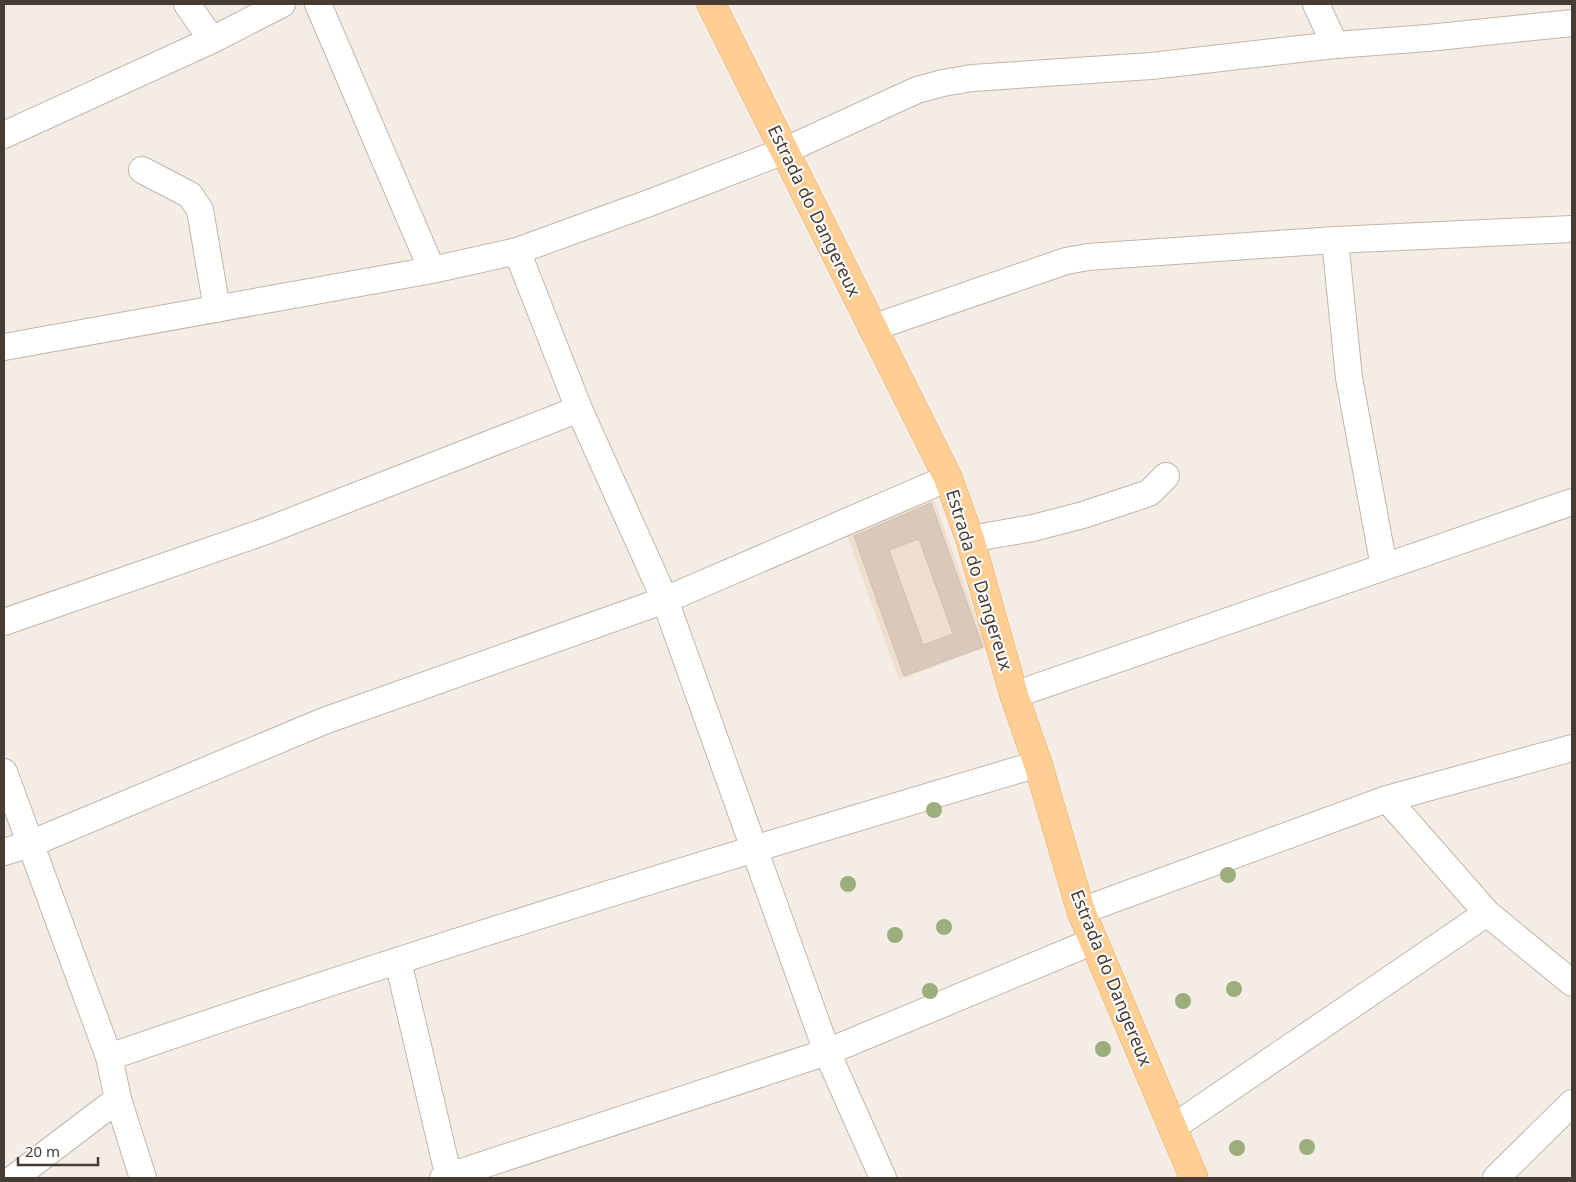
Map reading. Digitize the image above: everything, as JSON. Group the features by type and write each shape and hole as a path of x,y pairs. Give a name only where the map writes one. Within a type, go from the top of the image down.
{"main road":[{"name":"Estrada do Dangereux","path":"711,4 948,478 970,539 1014,695 1038,764 1081,911 1194,1178"}],"street":[{"path":"187,4 212,40"},
{"path":"4,135 212,40 282,4"},
{"path":"318,4 432,270"},
{"path":"1316,4 1334,45"},
{"path":"4,347 432,270 517,251 784,151 917,90 943,83 972,78 1152,66 1334,45 1428,38 1572,23"},
{"path":"142,170 190,194 200,210 217,309"},
{"path":"872,328 1066,261 1088,257 1334,240 1572,229"},
{"path":"1334,240 1349,378 1384,567"},
{"path":"517,251 579,408 665,600 827,1052 883,1178"},
{"path":"4,622 266,531 579,408"},
{"path":"970,539 1033,528 1083,515 1149,493 1166,476"},
{"path":"4,852 30,844 324,722 665,600 948,478"},
{"path":"1014,695 1572,502"},
{"path":"1081,911 1387,799 1572,748"},
{"path":"110,1057 245,1010 754,848 1038,764"},
{"path":"4,772 110,1057 118,1099 143,1178"},
{"path":"1387,799 1488,912 1572,983"},
{"path":"1172,1128 1488,912"},
{"path":"398,961 447,1178 827,1052 1094,941"},
{"path":"14,1178 118,1099"},
{"path":"1496,1178 1572,1103"}],"shaded area":[{"path":"934,500 987,647 899,680 846,532"}],"building":[{"path":"931,503 983,647 904,676 854,536","holes":["919,539 953,634 923,645 889,550"]}]}
